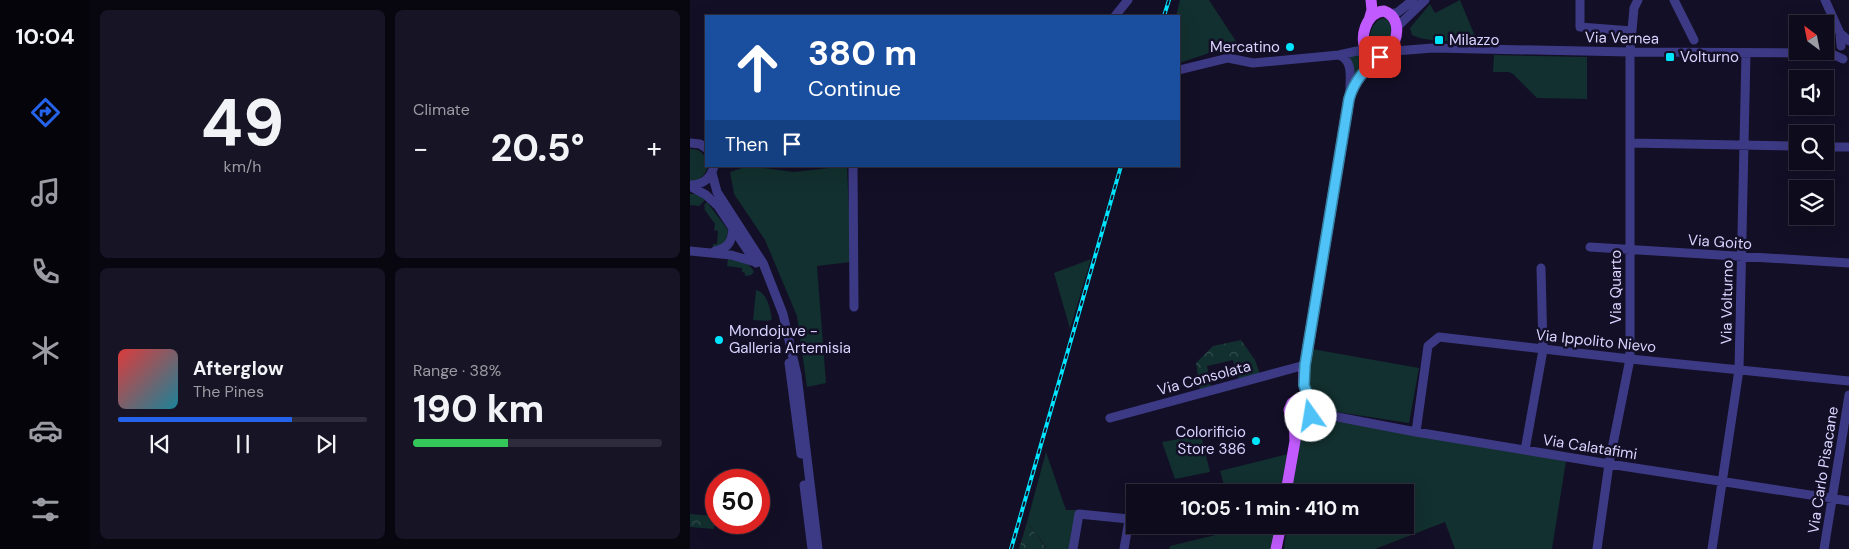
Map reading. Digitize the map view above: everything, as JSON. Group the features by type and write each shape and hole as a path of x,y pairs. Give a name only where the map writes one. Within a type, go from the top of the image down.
{"main road":[{"path":"1303,420 1289,410 1304,385 1305,365 1350,95 1354,85 1365,71 1392,48 1397,30 1395,18 1372,0"},
{"path":"1365,71 1368,53 1364,39 1372,10 1372,0"},
{"path":"1369,20 1375,13 1387,12"},
{"path":"1368,53 1377,57 1385,55"},
{"path":"1287,484 1295,440 1303,420 1312,412 1304,385"},
{"path":"1295,400 1302,399 1310,403"},
{"path":"1276,549 1279,534"}],"street":[{"path":"1116,15 1128,0"},
{"path":"1387,12 1398,12 1413,0"},
{"path":"1418,48 1402,42 1397,30 1425,0"},
{"path":"1580,0 1580,27 1632,30"},
{"path":"1674,0 1694,40"},
{"path":"1825,0 1845,44 1840,52 1846,60"},
{"name":"Via Quarto","path":"1597,549 1609,464 1630,359 1630,52 1635,1"},
{"path":"1343,53 1364,39"},
{"name":"Via Vernea","path":"1385,55 1395,51 1418,48 1789,53"},
{"path":"1343,53 1350,68 1350,95"},
{"path":"1180,70 1228,58 1253,63 1343,53 1368,53"},
{"name":"Via Volturno","path":"1712,549 1739,370 1746,53"},
{"path":"1834,56 1846,60"},
{"path":"690,143 705,146"},
{"path":"1630,144 1789,146"},
{"path":"1834,147 1849,147"},
{"path":"852,167 854,307"},
{"path":"690,186 702,183 714,169"},
{"path":"714,169 718,192 763,263 783,314 797,375 818,549"},
{"path":"690,186 710,197 733,226 767,285 776,312 791,373 812,549"},
{"path":"708,252 726,248 732,238 733,226"},
{"name":"Via Goito","path":"1590,247 1849,264"},
{"path":"690,251 731,255 755,262"},
{"path":"1525,450 1543,350 1541,268"},
{"name":"Via Ippolito Nievo","path":"1416,432 1428,346 1439,337 1543,350 1849,381"},
{"name":"Via Consolata","path":"1110,418 1305,365"},
{"name":"Via Carlo Pisacane","path":"1824,549 1849,395"},
{"name":"Via Calatafimi","path":"1310,403 1327,415"},
{"name":"Via Calatafimi","path":"1303,420 1327,415 1416,432 1849,502"},
{"path":"1072,549 1079,514 1126,519"},
{"path":"1124,549 1126,534"}],"green space":[{"path":"1180,0 1209,0 1243,52 1228,47 1180,63 1180,15 1176,15"},
{"path":"1460,0 1477,41 1435,40 1412,35 1410,28 1430,4 1435,13"},
{"path":"1383,18 1388,19 1393,25 1390,46 1381,52 1373,50 1370,36 1375,23"},
{"path":"1362,54 1366,57 1365,65 1354,79 1354,67 1349,57"},
{"path":"1494,55 1587,57 1587,99 1537,98 1513,74 1509,72 1493,72"},
{"path":"690,149 698,150 705,159 705,167 708,167 702,177 690,181"},
{"path":"745,167 794,172 847,167 851,262 817,266 826,383 807,387 797,316 765,240 734,194 730,172"},
{"path":"690,194 696,194 705,200 699,206 690,205"},
{"path":"707,202 728,230 726,241 719,247 713,247 713,244 717,244 718,231 714,230 715,224 704,209 704,205"},
{"path":"728,259 746,263 754,272 751,275 745,276 742,268 727,266"},
{"path":"1091,259 1070,329 1054,273"},
{"path":"756,290 763,294 768,302 772,319 768,321 753,320"},
{"path":"1241,340 1255,360 1260,374 1239,380 1233,360 1207,366 1211,386 1200,389 1196,363 1213,346"},
{"path":"1312,349 1419,368 1409,423 1324,410 1312,397 1310,390 1309,374"},
{"path":"1328,420 1566,461 1552,549 1455,549 1445,522 1414,534 1414,484 1293,484 1300,442 1309,426 1316,422"},
{"path":"1201,435 1210,472 1175,479 1162,442"},
{"path":"1046,452 1066,510 1076,510 1069,549 1044,549 1046,547 1027,522"},
{"path":"1288,454 1284,484 1224,484 1220,471"},
{"path":"690,514 705,515 705,528 690,527"},
{"path":"1027,522 1046,548 1019,549"},
{"path":"1220,534 1274,534 1272,549 1169,549 1170,546"},
{"path":"1286,534 1414,534 1375,549 1284,549"}],"railway":[{"path":"1164,15 1169,0"},
{"path":"1011,549 1121,167"}],"place":[{"name":"Milazzo","path":"1439,40"},
{"name":"Mercatino","path":"1290,47"},
{"name":"Volturno","path":"1670,57"},
{"name":"Mondojuve - Galleria Artemisia","path":"719,340"},
{"name":"Colorificio Store 386","path":"1256,441"}],"route":[{"path":"1311,416 1312,408 1304,385 1305,365 1349,99 1354,85 1365,71 1383,56 1380,57"}]}
